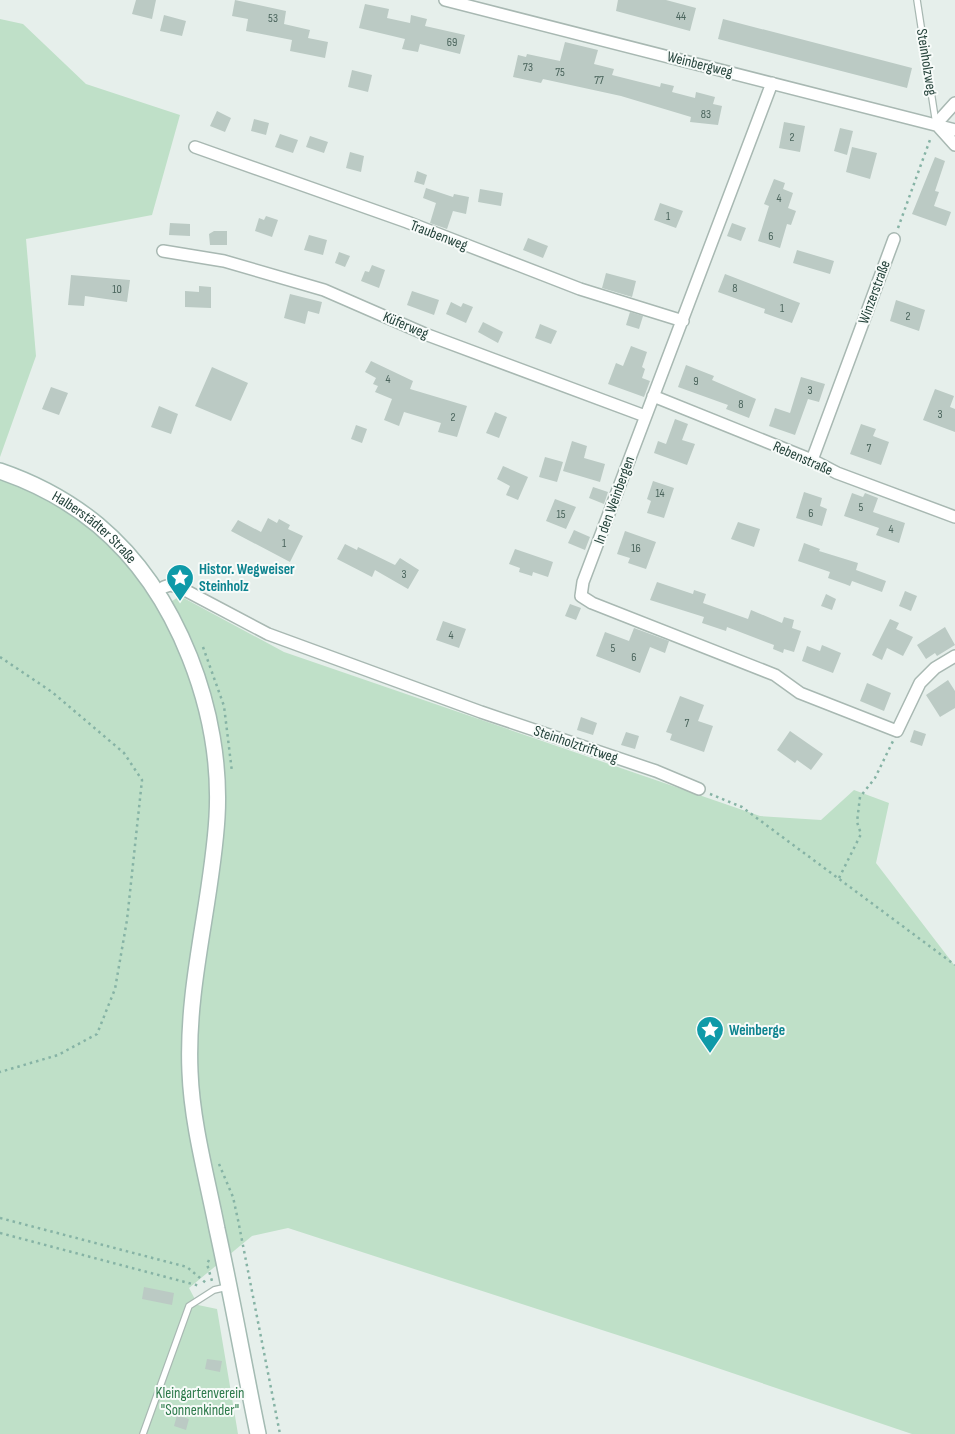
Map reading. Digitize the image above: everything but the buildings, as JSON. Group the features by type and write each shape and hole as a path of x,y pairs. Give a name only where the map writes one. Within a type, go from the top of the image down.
{"main road":[{"name":"Halberstädter Straße","path":"0,471 59,497 97,524 121,547 139,569 167,612 187,650 199,681 212,732 218,777 214,854 191,1001 190,1074 200,1146 258,1434"}],"street":[{"name":"Weinbergweg","path":"445,0 955,130"},
{"name":"In den Weinbergen","path":"772,82 581,588 582,598 775,676 800,693 897,730"},
{"path":"955,103 936,124 955,145"},
{"name":"Traubenweg","path":"195,147 407,222 580,289 683,321"},
{"name":"Winzerstraße","path":"812,460 894,239"},
{"name":"Küferweg","path":"163,251 224,261 324,290 425,334 645,416"},
{"name":"Rebenstraße","path":"653,396 812,460 837,473 955,517"},
{"name":"Steinholztriftweg","path":"164,587 170,585 181,588 268,634 481,712 656,771 699,789"},
{"path":"897,730 920,682 935,668 955,656"}],"lane":[{"name":"Steinholzweg","path":"917,0 936,124"},
{"path":"143,1434 189,1306 214,1290 229,1286"}],"path":[{"path":"894,239 936,124"},
{"path":"199,641 212,668 224,706 233,778"},
{"path":"0,657 52,692 124,753 142,780 128,910 115,988 97,1034 58,1055 0,1072"},
{"path":"839,878 861,834 857,822 860,797 875,778 897,730"},
{"path":"699,789 742,807 955,965"},
{"path":"218,1161 232,1197 238,1220 280,1434"},
{"path":"0,1218 187,1267 214,1290"},
{"path":"0,1234 214,1290"}],"green space":[{"path":"0,19 23,24 86,84 180,115 152,215 26,239 36,356 0,457"},
{"name":"Kleingartenverein \"Sonnenkinder\"","path":"0,479 61,507 89,525 126,562 158,610 180,596 284,652 760,816 821,820 854,790 889,803 876,863 955,966 955,1434 912,1434 679,1355 288,1228 252,1236 189,1288 198,1305 217,1309 238,1434 0,1434"}],"place":[{"name":"Histor. Wegweiser Steinholz","path":"180,602"},
{"name":"Weinberge","path":"710,1054"}]}
